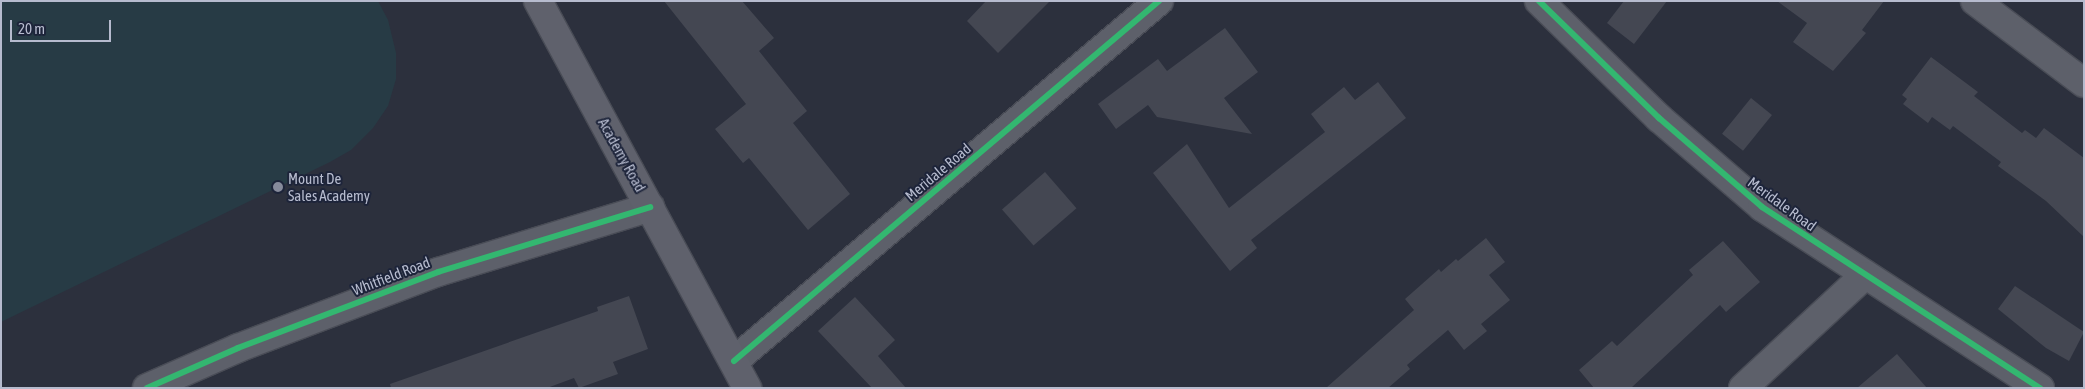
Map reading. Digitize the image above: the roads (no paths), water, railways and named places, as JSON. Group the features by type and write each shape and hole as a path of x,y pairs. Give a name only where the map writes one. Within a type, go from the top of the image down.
{"main road":[{"name":"Academy Road","path":"538,1 747,388"}],"street":[{"name":"Meridale Road","path":"734,361 1159,1"},
{"name":"Meridale Road","path":"1539,1 1715,170 1762,207 1864,276 2040,388"},
{"path":"1975,1 2084,83"},
{"name":"Whitfield Road","path":"147,388 238,348 438,272 650,206"},
{"path":"1743,388 1864,276"}],"place":[{"name":"Mount De Sales Academy","path":"278,187"}]}
